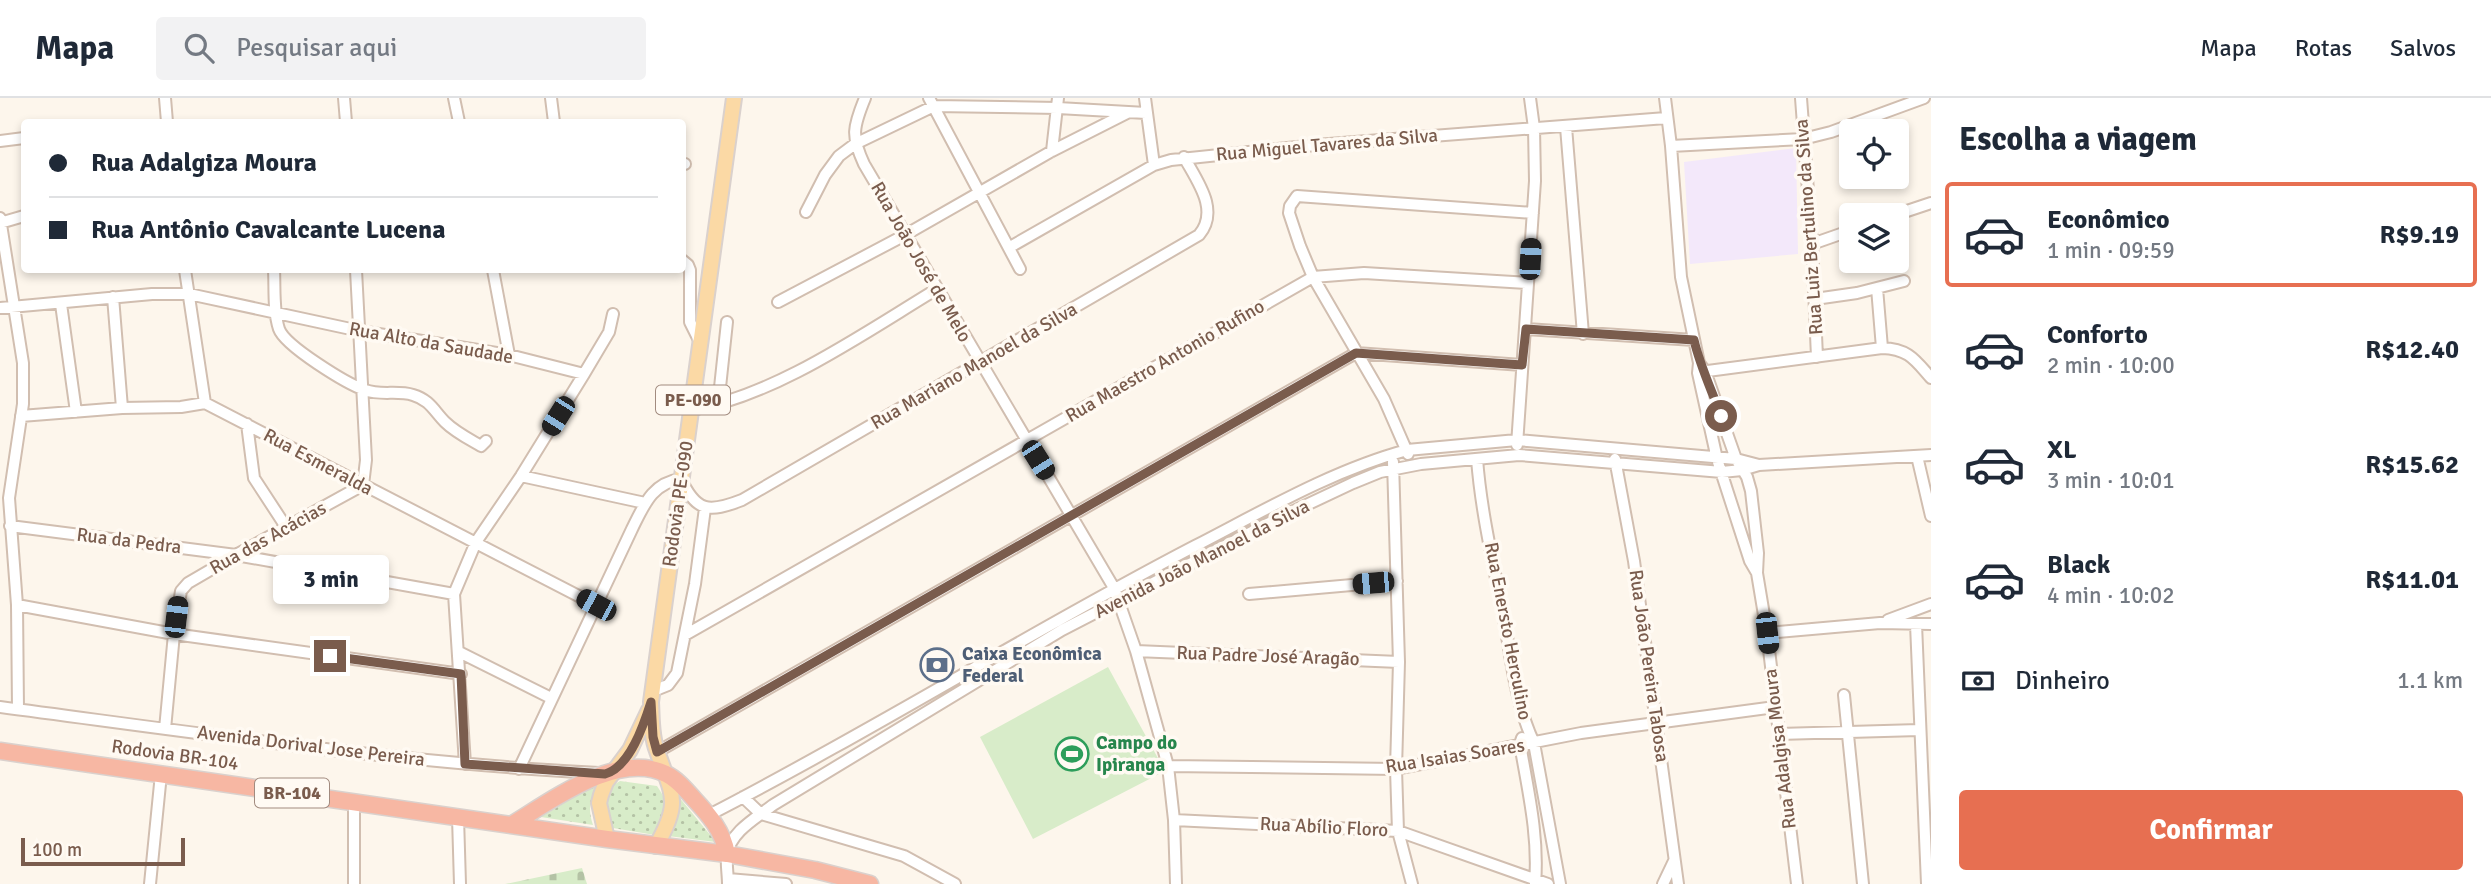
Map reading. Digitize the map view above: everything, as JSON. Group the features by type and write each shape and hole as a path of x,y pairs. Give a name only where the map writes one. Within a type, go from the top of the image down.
{"highway":[{"name":"Rodovia BR-104","path":"0,751 727,854 815,870 870,884"},
{"path":"511,825 574,788 609,772 640,767 667,774 709,815 723,837 727,854"}],"main road":[{"name":"Rodovia PE-090","path":"656,846 667,827 672,809 667,774 653,737 652,696 734,98"},
{"name":"Rodovia PE-090","path":"607,839 599,803 609,772 638,737 652,696"}],"street":[{"path":"165,98 167,119"},
{"path":"344,98 346,119"},
{"path":"454,98 458,119"},
{"path":"551,98 554,119"},
{"path":"855,144 856,124 865,98"},
{"path":"1145,98 1154,165"},
{"path":"1519,455 1517,440 1535,181 1534,128 1530,98"},
{"path":"1665,98 1681,277 1717,459 1750,561 1757,573"},
{"name":"Rua Luiz Bertulino da Silva","path":"1801,98 1817,357"},
{"path":"1671,146 1803,139 1831,132 1924,98"},
{"path":"806,212 832,163 855,144 931,102 1058,103 1146,113"},
{"path":"931,102 1020,269"},
{"path":"1052,151 1058,103"},
{"path":"778,302 905,235 1052,151 1128,113"},
{"name":"Rua Miguel Tavares da Silva","path":"1010,247 1154,165 1184,158 1666,118"},
{"path":"1566,127 1583,334"},
{"path":"0,141 21,138"},
{"name":"Rua João José de Melo","path":"855,144 905,235 1114,588 1136,651 1168,766 1174,820 1176,884"},
{"name":"Rua Mariano Manoel da Silva","path":"705,508 726,506 742,500 1199,235 1208,223 1206,200 1184,158"},
{"path":"1410,465 1407,450 1384,399 1313,277 1290,220 1289,209 1297,196 1533,213"},
{"path":"1909,210 1931,203"},
{"path":"18,709 17,605 9,498 21,416 23,363 0,221 21,217"},
{"path":"1812,244 1839,235"},
{"path":"686,263 690,270 690,322 701,344"},
{"path":"21,416 122,408 181,407 205,403 186,273"},
{"path":"274,273 279,328 285,340 304,355 364,390 381,394 412,394 430,402 443,421 454,429 481,446 486,441"},
{"path":"356,273 364,390 366,460 363,485"},
{"path":"494,273 509,355"},
{"name":"Rua Maestro Antonio Rufino","path":"685,635 1313,277 1364,273 1528,283"},
{"path":"1815,299 1904,281"},
{"path":"1877,288 1882,348"},
{"path":"691,410 718,406 806,366 937,289"},
{"name":"Rua Alto da Saudade","path":"0,308 152,294 189,294 360,331 509,355 584,374"},
{"path":"113,297 122,408"},
{"path":"61,304 76,412"},
{"path":"465,764 454,594 476,542 521,476 584,374 609,332 613,314"},
{"path":"718,406 727,322"},
{"path":"1526,329 1694,340"},
{"path":"1701,369 1897,348 1906,352 1931,379"},
{"path":"657,752 1356,353 1522,365"},
{"path":"1701,369 1751,491 1758,553 1757,573"},
{"name":"Rua Esmeralda","path":"205,403 596,605"},
{"path":"247,424 254,478 286,527"},
{"name":"Avenida João Manoel da Silva","path":"727,854 736,836 761,814 1059,626 1114,588 1335,476 1393,454 1407,450 1517,440 1736,459 1759,465"},
{"name":"Rua João Pereira Tabosa","path":"1613,449 1634,561 1678,884"},
{"path":"1393,454 1398,581 1398,831 1412,884"},
{"name":"Avenida João Manoel da Silva","path":"709,815 1059,626 1119,600 1319,499 1394,468 1519,455 1722,472 1759,465"},
{"path":"1759,465 1931,455"},
{"path":"1917,456 1931,516"},
{"name":"Rua Enersto Herculino","path":"1477,459 1480,495 1525,725 1534,743 1560,884"},
{"path":"521,476 645,503"},
{"path":"519,769 645,503 662,484 681,479 694,502 705,508 695,584 677,673 668,685 652,696"},
{"name":"Rua das Acácias","path":"165,729 181,591 188,583 236,555 363,485"},
{"name":"Rua da Pedra","path":"10,526 236,555 454,594"},
{"name":"Rua Adalgisa Moura","path":"1757,573 1767,633 1797,884"},
{"path":"1249,594 1398,581"},
{"path":"1880,623 1931,604"},
{"path":"17,605 174,634 461,674"},
{"path":"1767,633 1880,623 1931,624"},
{"path":"1916,624 1928,876"},
{"name":"Rua Padre José Aragão","path":"1136,651 1399,662"},
{"path":"459,652 551,698"},
{"path":"1843,695 1863,884"},
{"name":"Avenida Dorival Jose Pereira","path":"0,707 465,764 609,772"},
{"name":"Rua Isaias Soares","path":"1168,766 1396,769 1581,733 1775,707"},
{"path":"1525,725 1520,744 1535,835 1535,882"},
{"path":"1779,734 1919,730"},
{"path":"150,884 161,774"},
{"path":"743,797 761,814 904,856 955,884"},
{"path":"354,802 354,884"},
{"path":"458,817 460,884"},
{"name":"Rua Abílio Floro","path":"1174,820 1398,831 1535,882 1548,884"},
{"path":"727,854 728,881 786,884"},
{"path":"1663,884 1674,861"}],"shaded area":[{"path":"1796,148 1798,254 1690,264 1684,162"}],"green space":[{"name":"Campo do Ipiranga","path":"1108,667 1165,771 1033,839 980,737"},
{"path":"602,780 590,806 593,825 541,817"},
{"path":"620,781 657,786 665,800 666,810 655,835 607,827 607,795"},
{"path":"674,791 716,842 668,836 676,814"},
{"path":"582,868 587,884 505,884"}],"place":[{"name":"Caixa Econômica Federal","path":"937,665"},
{"name":"Campo do Ipiranga","path":"1072,754"}],"route":[{"path":"330,656 461,674 465,764 605,774 614,771 630,750 651,702 653,737 657,752 1356,353 1522,365 1526,329 1694,340 1699,363 1705,371 1721,416"}]}
